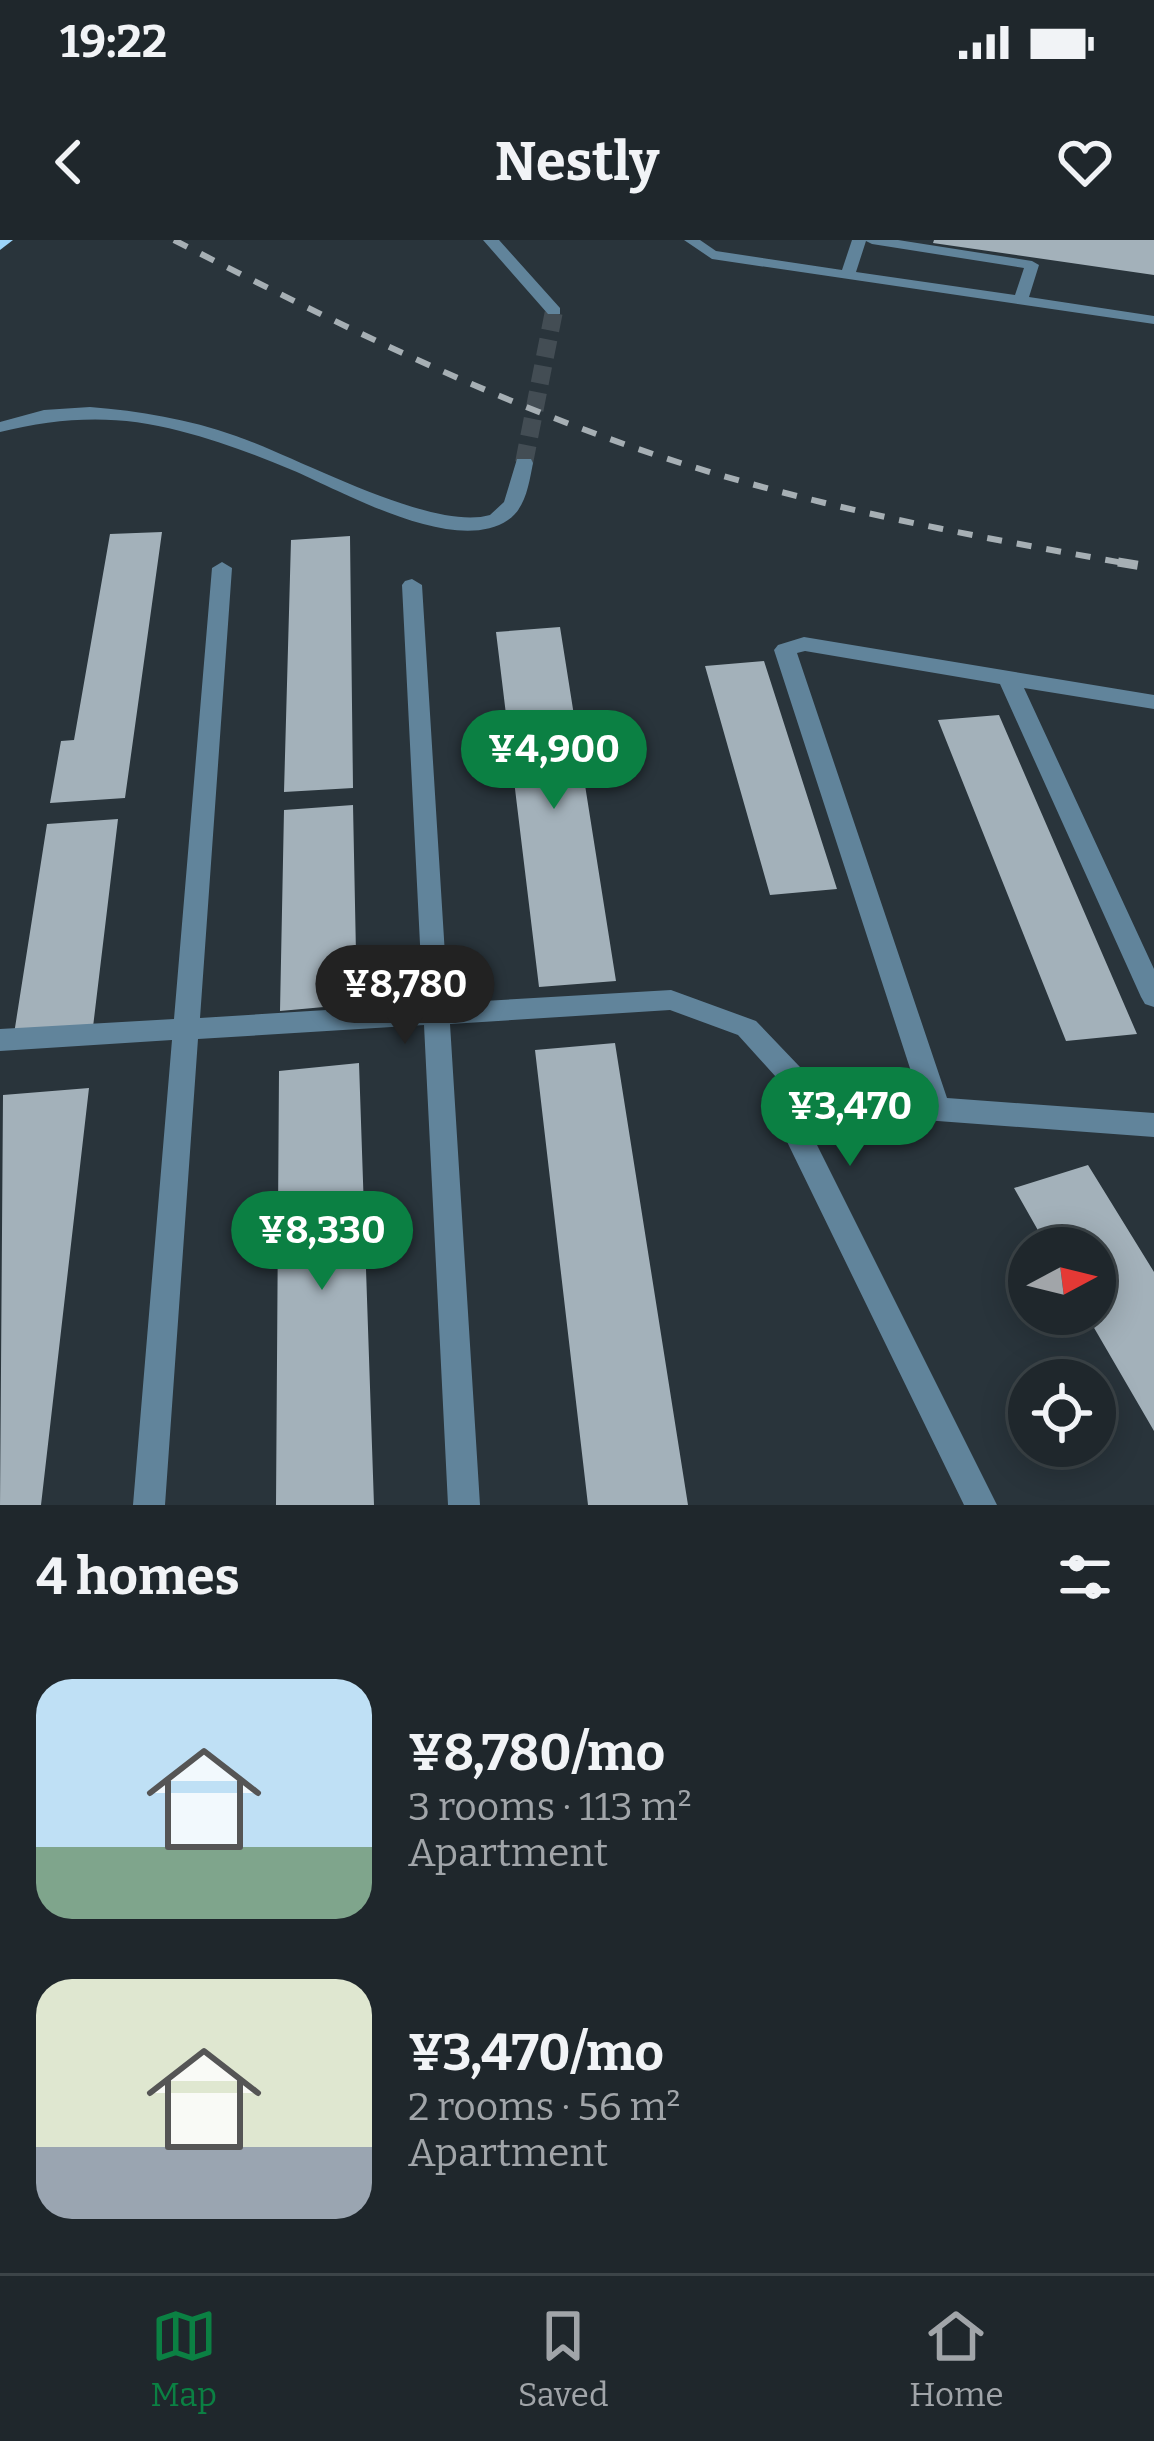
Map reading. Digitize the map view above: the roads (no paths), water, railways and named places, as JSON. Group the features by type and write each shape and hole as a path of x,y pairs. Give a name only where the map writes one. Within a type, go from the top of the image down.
{"street":[{"path":"491,240 554,311"},
{"path":"0,427 79,411 160,421 388,505 472,524 496,519 512,508 524,463"},
{"path":"148,1505 222,568"},
{"path":"412,585 464,1505"},
{"path":"937,1109 785,650 804,644 1154,702"},
{"path":"1010,679 1154,997"},
{"path":"0,1040 671,1000 747,1028 814,1100"},
{"path":"981,1505 788,1115 814,1100 1154,1125"}],"lane":[{"path":"691,240 712,255 1154,320"},
{"path":"848,274 860,240"},
{"path":"872,240 1032,265 1021,300"}],"tunnel":[{"path":"524,463 554,311"}],"railway":[{"path":"174,240 476,386 665,458 839,506 1126,563"},
{"path":"1118,562 1126,563"},
{"path":"1126,563 1154,568"},
{"path":"1126,563 1135,565"}]}
